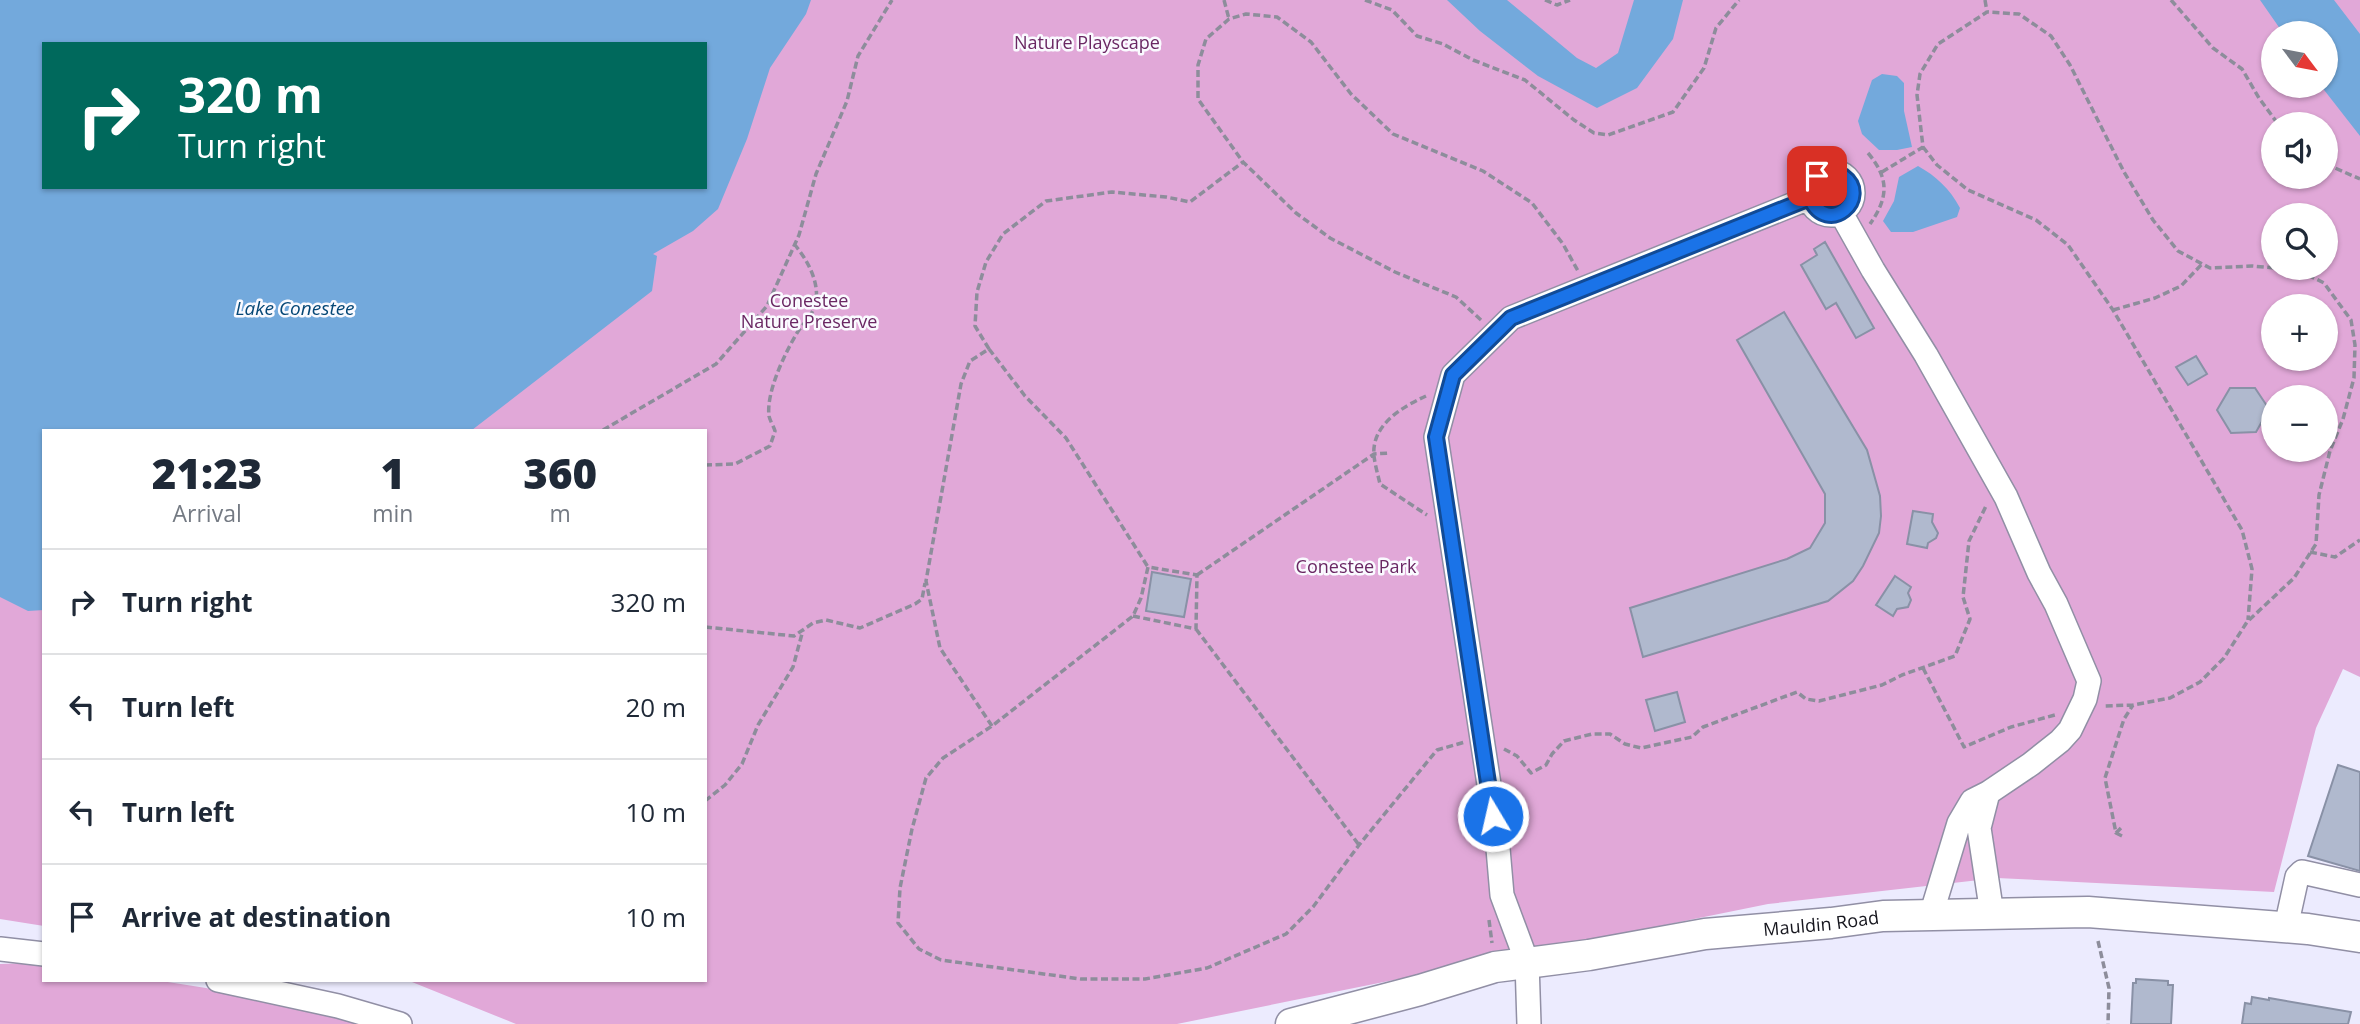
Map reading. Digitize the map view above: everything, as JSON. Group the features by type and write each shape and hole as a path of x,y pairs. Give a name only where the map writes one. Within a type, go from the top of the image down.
{"main road":[{"name":"Mauldin Road","path":"1291,1024 1495,967 1589,955 1705,934 1843,920 1931,915 2088,912 2286,927 2360,937"}],"street":[{"path":"1828,171 1840,173 1849,181 1853,193 1850,204 1842,213 1832,216 1822,214 1814,207 1810,198 1810,186 1817,176 1828,171"},
{"path":"1529,1024 1527,962 1502,895 1497,836 1471,745 1436,437 1453,375 1511,318 1810,198"},
{"path":"1842,213 2006,497 2026,546 2056,604 2088,681 2081,707 2070,730 2060,741 1988,793 1972,801 1959,823 1931,915"},
{"path":"1988,793 1979,828 1992,914"},
{"path":"2286,927 2297,877 2302,872 2360,885"},
{"path":"0,949 42,954"},
{"path":"227,982 338,1006 400,1024"}],"path":[{"path":"605,429 716,363 767,306 795,245 816,174 848,101 858,55 892,0"},
{"path":"1224,0 1229,19"},
{"path":"1365,0 1392,10 1417,36 1443,44 1473,60 1525,80 1594,133 1608,135 1673,111 1704,68 1716,28 1739,0"},
{"path":"1545,0 1557,5 1570,0"},
{"path":"1985,0 1987,12"},
{"path":"2171,0 2213,48 2242,69 2269,112"},
{"path":"1923,668 1964,747 2011,727 2081,707 2133,705 2171,698 2200,682 2224,658 2247,622 2294,578 2316,544 2319,495 2354,377 2355,345 2350,320 2324,283 2298,270 2252,266 2210,268 2178,251 2153,220 2124,172 2070,65 2050,36 2019,14 1987,12 1938,44 1920,74 1917,95 1923,148 1937,164 1968,190 2036,220 2068,245 2113,310 2242,530 2252,569 2247,622"},
{"path":"1485,323 1456,298 1395,272 1330,239 1296,213 1243,162 1198,99 1198,65 1206,39 1229,19 1246,14 1277,18 1311,42 1351,94 1394,134 1483,171 1532,202 1563,244 1588,288"},
{"path":"1882,172 1923,148"},
{"path":"1853,233 1868,227 1881,209 1885,190 1882,172 1868,153"},
{"path":"1243,162 1190,202 1112,192 1046,201 1003,234 986,262 977,292 975,326 1025,396 1066,438 1148,567 1141,598 1133,616 992,726 943,758 926,779 900,888 898,923 919,949 941,960 1082,979 1145,979 1207,968 1286,934 1313,908 1359,845 1437,750 1492,739 1517,756 1531,773 1546,765 1564,741 1592,734 1609,734 1625,744 1641,748 1663,744 1692,737 1703,727 1797,692 1806,699 1819,701 1882,685 1955,656 1970,619 1962,597 1969,541 1990,496"},
{"path":"2338,169 2360,179"},
{"path":"707,465 735,464 770,446 775,431 769,416 779,369 796,334 815,306 815,281 808,261 795,245"},
{"path":"2113,310 2155,298 2181,286 2203,264"},
{"path":"707,627 794,636 813,623 826,621 860,628 922,599 961,384 970,361 989,349"},
{"path":"1431,522 1426,513 1380,484 1374,454 1376,437 1402,407 1436,392"},
{"path":"1148,567 1197,575 1374,454 1389,453"},
{"path":"2310,552 2335,557 2360,540"},
{"path":"1197,575 1196,629 1359,845"},
{"path":"926,581 940,648 992,726"},
{"path":"1133,616 1196,629"},
{"path":"707,799 725,785 742,764 758,725 793,667 803,629"},
{"path":"2116,833 2105,778 2124,719 2133,705"},
{"path":"2116,833 2122,827"},
{"path":"2116,833 2122,836"},
{"path":"1488,915 1495,967"},
{"path":"2098,941 2109,988 2108,1024"}],"green space":[{"name":"Conestee Park","path":"0,0 2360,0 2360,677 2343,669 2316,728 2274,892 1997,878 1768,904 1177,1024 516,1024 412,982 707,982 707,429 42,429 42,926 0,919"},
{"path":"0,964 42,965 42,982 168,982 206,988 361,1024 0,1024"}],"water":[{"name":"Lake Conestee","path":"0,0 811,0 806,14 770,68 747,139 718,209 693,231 653,254 657,256 652,291 473,429 42,429 42,610 28,611 0,597"},
{"path":"1447,0 1507,0 1577,58 1596,68 1618,53 1634,0 1683,0 1673,39 1637,88 1597,108 1538,76 1480,31"},
{"path":"2260,0 2334,0 2360,34 2360,136 2330,98 2338,98 2338,21 2275,21"},
{"path":"1882,74 1897,76 1904,83 1904,111 1912,147 1879,150 1862,134 1858,121 1872,80"},
{"path":"1918,166 1937,179 1952,195 1960,208 1957,217 1913,232 1891,232 1883,221 1894,201 1899,177"}],"building":[{"path":"1825,242 1874,328 1856,338 1836,303 1826,309 1801,265 1817,255 1814,249"},
{"path":"1784,312 1867,450 1880,496 1879,533 1853,581 1828,601 1643,657 1630,608 1787,559 1810,548 1825,523 1825,494 1737,340"},
{"path":"2196,356 2207,374 2188,385 2176,367"},
{"path":"2230,388 2255,388 2261,397 2261,423 2256,432 2231,433 2217,410"},
{"path":"1913,511 1933,514 1932,522 1938,533 1936,538 1928,543 1927,548 1907,544"},
{"path":"1152,572 1191,579 1184,617 1146,611"},
{"path":"1895,576 1911,587 1908,593 1911,600 1908,607 1897,609 1893,616 1876,605"},
{"path":"1677,692 1685,722 1655,731 1646,700"},
{"path":"2338,765 2360,772 2360,871 2308,856"},
{"path":"2136,979 2168,981 2168,985 2173,985 2171,1024 2131,1024 2133,983 2136,983"},
{"path":"2252,997 2351,1012 2348,1024 2242,1024 2245,1003 2251,1004"}],"route":[{"path":"1493,816 1436,437 1453,375 1511,318 1810,198 1814,207 1822,214 1832,216 1842,213 1850,204 1853,193 1849,181 1840,173 1828,171 1817,176"}],"park label":[{"name":"Nature Playscape","path":"1087,42"},
{"name":"Conestee Nature Preserve","path":"809,310"}]}
